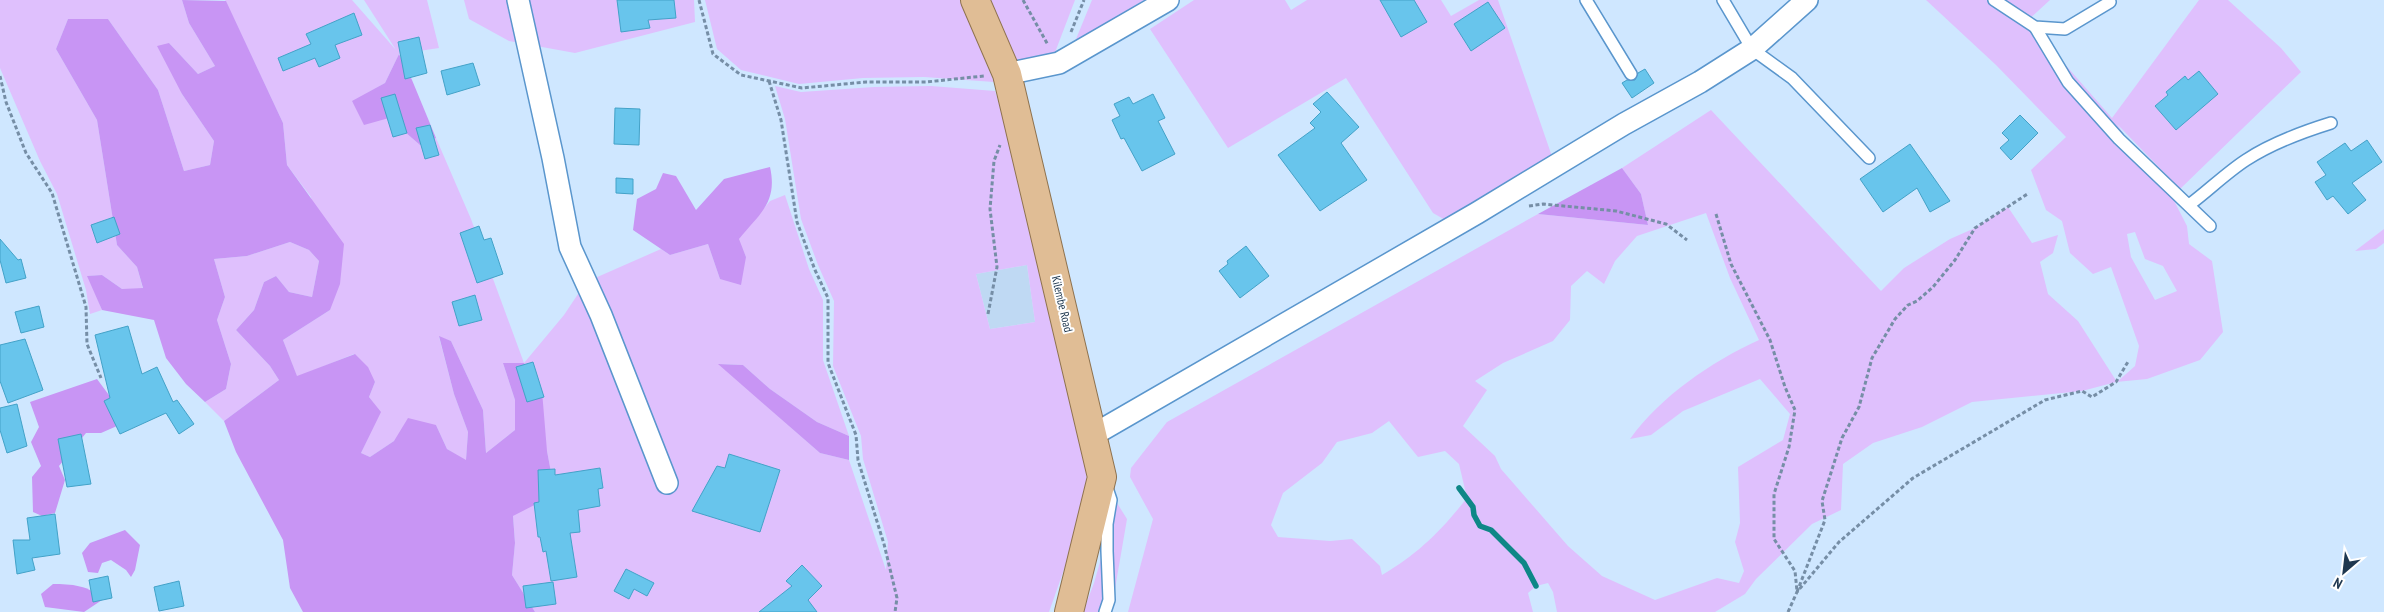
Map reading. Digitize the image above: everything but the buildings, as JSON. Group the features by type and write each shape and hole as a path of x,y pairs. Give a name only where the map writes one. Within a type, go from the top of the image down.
{"main road":[{"name":"Kilembe Road","path":"975,0 1007,74 1102,476 1069,612"}],"street":[{"path":"518,0 553,158 570,247 601,315 667,483"},
{"path":"1007,74 1059,63 1168,0"},
{"path":"1093,435 1477,213 1624,124 1700,82 1752,49 1807,0"}],"lane":[{"path":"1586,0 1631,74"},
{"path":"1994,0 2035,27 2068,82 2119,139 2210,226"},
{"path":"1724,1 1752,49 1792,78 1869,158"},
{"path":"2035,27 2065,29 2110,2"},
{"path":"2189,205 2244,161 2262,150 2308,130 2331,123"},
{"path":"1102,476 1111,500 1107,524 1106,551 1109,600 1105,612"}],"path":[{"path":"699,0 714,54 741,75 802,88 866,82 926,82 1007,74"},
{"path":"1023,0 1059,63"},
{"path":"0,76 6,102 26,153 52,193 86,307 87,344 101,378"},
{"path":"768,81 781,120 797,222 828,298 828,363 856,435 858,460 884,544 898,598 895,612"},
{"path":"988,314 997,267 990,209 994,161 1001,143"},
{"path":"1788,612 1825,520 1822,501 1842,438 1859,407 1872,358 1895,319 1908,305 1917,301 1934,287 1955,260 1975,228 2029,193"},
{"path":"1524,207 1542,204 1616,211 1666,224 1687,240"},
{"path":"1716,214 1731,264 1770,340 1785,387 1795,410 1789,447 1774,494 1774,539 1795,571 1797,592"},
{"path":"1797,592 1839,542 1913,478 2045,400 2082,391 2092,397 2116,382 2129,360"}],"shaded area":[{"path":"0,0 182,0 189,23 215,66 198,74 169,43 182,94 214,141 210,165 184,171 158,90 108,19 68,19 56,49 97,120 117,245 137,267 143,289 122,289 102,275 88,276 102,310 90,314 86,290 57,194 40,161 0,68"},
{"path":"182,0 226,1 283,123 287,165 344,244 340,284 330,310 283,340 297,376 355,354 368,367 375,382 369,397 381,412 361,453 370,457 394,441 408,418 436,425 447,449 466,460 468,432 454,394 439,336 451,341 483,410 486,453 515,430 515,400 503,363 524,363 542,391 547,451 553,483 550,497 513,516 515,543 512,575 535,612 303,612 290,588 283,540 236,452 224,421 279,380 270,366 236,330 254,310 264,282 276,276 289,292 312,297 319,261 309,250 290,242 247,256 214,259 225,297 217,320 231,364 226,389 205,402 186,384 166,358 154,320 102,310 87,276 102,275 122,289 143,288 137,267 117,245 97,120 56,49 68,19 108,19 158,90 184,171 210,165 214,141 182,94 157,46 169,43 198,74 215,66 189,23"},
{"path":"225,0 352,0 396,50 364,0 427,0 439,48 399,54 385,83 352,102 389,118 420,145 436,138 471,219 524,363 564,315 586,282 661,249 670,255 708,244 720,279 746,257 738,239 770,201 785,195 809,269 823,300 823,360 849,436 817,422 770,389 743,365 719,364 820,453 849,460 886,570 888,542 863,459 861,436 833,366 834,301 801,219 785,119 775,86 801,92 874,87 931,86 995,91 1066,314 1084,410 1087,486 1073,544 1049,612 535,612 512,575 515,543 513,516 553,483 547,451 503,363 515,400 515,430 486,453 483,410 451,341 439,337 454,394 468,432 466,461 447,449 436,425 394,441 370,457 361,453 380,412 369,397 375,382 354,354 297,377 283,340 330,310 311,197 287,165 283,123","holes":["1027,265 1035,322 990,329 976,274"]},
{"path":"464,0 694,0 695,22 575,53 509,41 469,19"},
{"path":"705,0 960,0 994,82 924,77 863,78 799,84 741,70 717,49"},
{"path":"991,0 1075,0 1054,55 1019,64 1010,51"},
{"path":"1092,0 1144,0 1074,44"},
{"path":"1194,0 1285,0 1291,10 1307,0 1441,0 1451,16 1479,0 1498,0 1557,171 1447,221 1433,213 1346,78 1228,148 1150,29"},
{"path":"1926,0 2050,0 2027,21 2112,118 2199,0 2228,0 2281,48 2301,72 2180,189 2117,124 2152,177 2167,187 2187,226 2189,244 2212,261 2223,332 2200,360 2147,379 2117,382 2135,366 2139,346 2111,267 2093,274 2070,253 2062,221 2046,210 2031,170 2066,137 1996,65","holes":["2135,232 2145,259 2163,266 2177,291 2155,300 2131,257 2127,234"]},
{"path":"399,54 436,138 420,145 389,118 364,125 352,101 385,83"},
{"path":"1711,110 1881,291 1904,268 1950,239 1975,228 2008,207 2032,243 2058,235 2053,253 2040,262 2048,294 2078,321 2117,382 2082,391 1972,402 1922,427 1873,443 1843,464 1841,510 1812,524 1756,579 1745,594 1715,612 1557,612 1553,592 1548,583 1536,586 1528,593 1533,612 1128,612 1153,519 1130,477 1131,468 1167,422 1538,214 1648,225 1641,194 1622,168","holes":["1706,213 1730,278 1759,340 1723,359 1688,382 1656,408 1630,439 1651,435 1683,411 1760,379 1790,414 1783,440 1738,467 1740,523 1735,542 1744,571 1739,583 1717,578 1655,600 1602,576 1568,546 1501,469 1495,456 1463,426 1487,390 1475,381 1503,363 1553,341 1570,320 1571,286 1587,271 1604,284 1615,261 1637,236","1389,421 1418,457 1445,451 1459,464 1467,498 1428,541 1407,559 1382,575 1380,566 1352,539 1330,541 1278,537 1271,525 1283,493 1322,463 1337,442 1372,433"]},
{"path":"770,167 772,179 769,199 760,215 739,239 746,257 741,285 720,279 708,244 670,255 633,230 637,199 656,189 663,173 676,176 696,210 724,179"},
{"path":"1622,168 1641,194 1648,225 1538,214"},
{"path":"2384,229 2384,243 2376,249 2355,251"},
{"path":"290,242 309,250 319,261 312,297 289,292 276,276 264,282 254,310 236,330 270,366 279,380 224,421 205,402 226,389 231,364 217,320 225,297 214,259 247,256"},
{"path":"1027,265 1035,322 990,329 976,274"},
{"path":"718,364 743,365 770,389 817,422 849,436 849,460 820,453"},
{"path":"97,379 117,406 117,426 101,433 86,433 59,466 65,480 55,513 42,516 33,512 32,477 41,466 31,442 39,427 30,402"},
{"path":"1117,503 1127,519 1111,612 1083,612 1094,583"},
{"path":"125,530 140,545 135,570 131,577 126,570 111,560 102,563 98,573 88,572 82,553 90,543"},
{"path":"53,584 80,586 92,591 102,600 84,612 45,607 41,594"}],"waterway":[{"path":"1459,488 1473,507 1474,515 1480,526 1491,530 1524,563 1536,586"}]}
